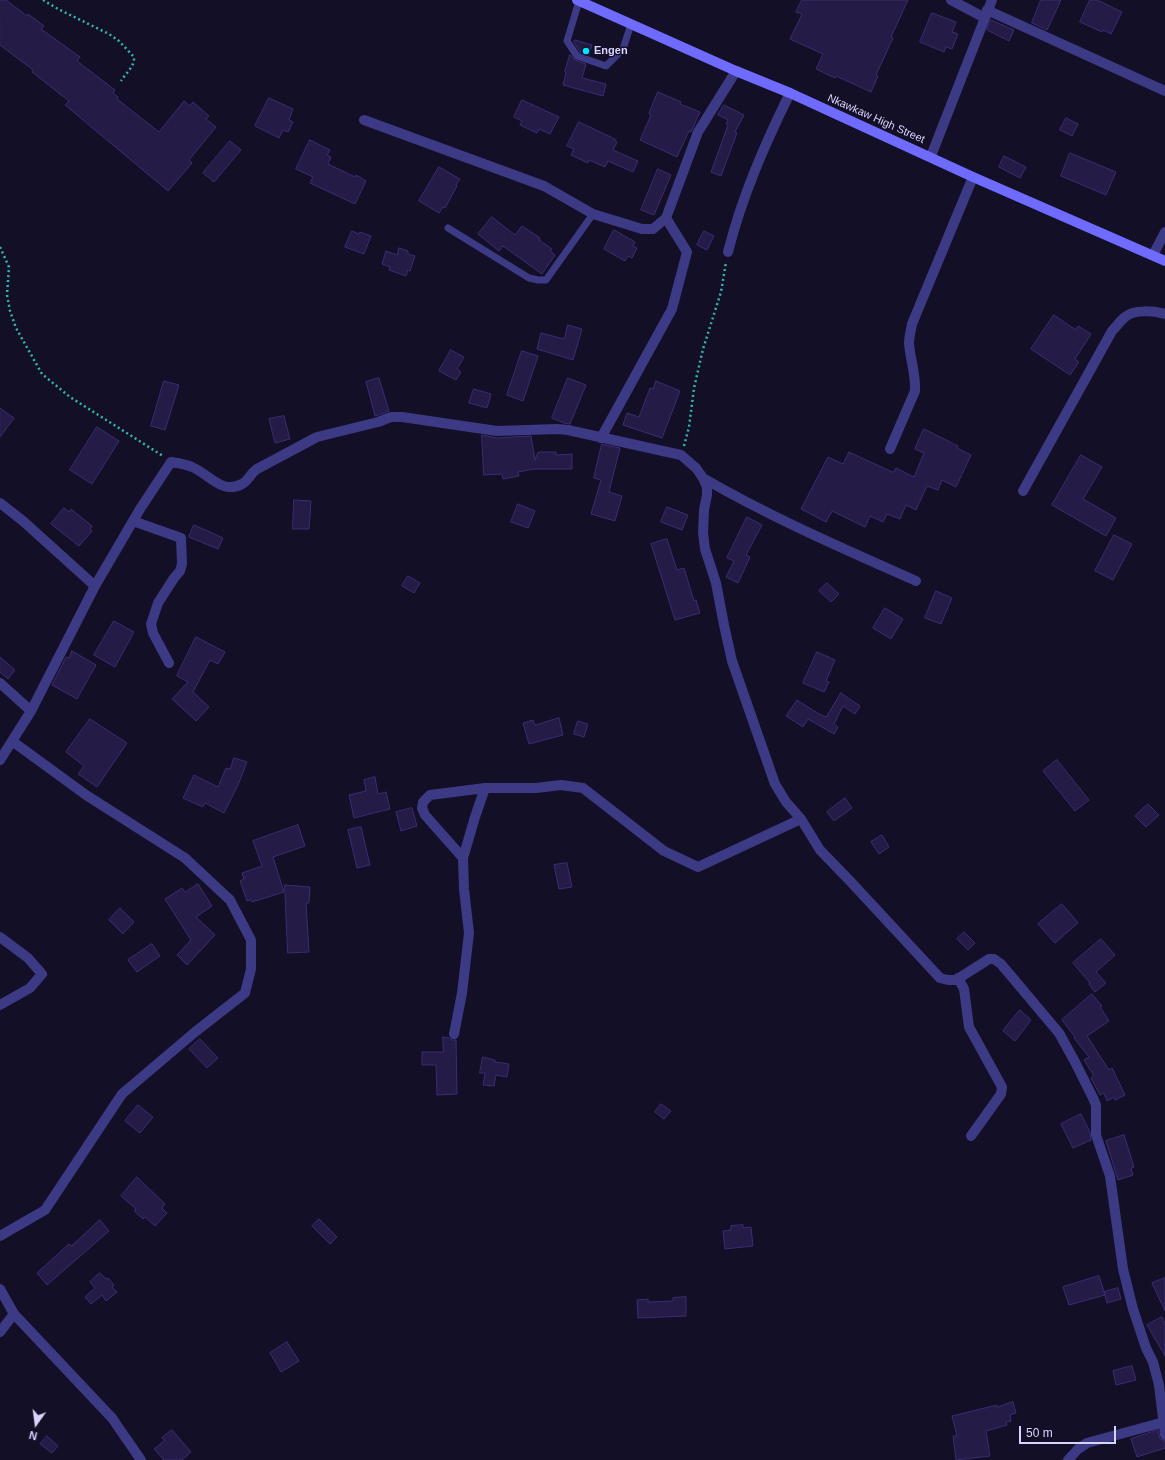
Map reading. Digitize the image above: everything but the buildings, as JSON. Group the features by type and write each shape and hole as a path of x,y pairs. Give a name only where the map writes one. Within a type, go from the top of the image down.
{"main road":[{"name":"Nkawkaw High Street","path":"578,0 931,156 973,177 1165,261"}],"street":[{"path":"952,0 1165,91"},
{"path":"931,156 992,0"},
{"path":"364,120 544,186 593,214 642,229 653,229 666,218 698,132 736,71"},
{"path":"728,252 736,220 766,142 790,93"},
{"path":"890,449 915,391 916,382 909,344 912,324 973,177"},
{"path":"601,438 672,309 687,252 666,218"},
{"path":"1153,255 1165,232"},
{"path":"1023,491 1112,331 1126,316 1142,311 1165,314"},
{"path":"0,760 31,711 95,586 171,462 193,467 222,486 233,488 244,483 257,469 317,437 378,422 391,417 402,417 496,431 557,429 681,455 696,468 704,478 735,497 787,523 916,581"},
{"path":"704,478 707,487 704,510 705,549 716,583 732,661 776,784 786,802 801,820 820,850 933,972 940,978 956,980 989,959 994,959 1001,964 1059,1033 1076,1062 1096,1105 1096,1135 1110,1176 1123,1269 1133,1309 1146,1348 1153,1362 1159,1385 1165,1435"},
{"path":"0,503 23,520 95,586"},
{"path":"134,521 181,538 182,564 180,571 158,604 152,624 153,633 170,663"},
{"path":"0,683 31,711"},
{"path":"0,1236 45,1210 122,1094 195,1032 245,993 251,969 251,940 230,900 185,858 86,795 12,740"},
{"path":"463,858 425,815 422,808 423,802 430,795 485,788 536,788 561,785 583,788 664,851 698,867 801,820"},
{"path":"454,1034 462,993 469,933 464,889 463,858 474,817 485,788"},
{"path":"0,937 28,958 42,974 30,988 0,1005"},
{"path":"958,978 964,989 969,1027 1002,1087 1001,1094 971,1136"},
{"path":"0,1289 14,1314 112,1418 141,1460"},
{"path":"0,1332 14,1314"},
{"path":"1068,1460 1078,1449 1087,1443 1164,1422"}],"lane":[{"path":"578,0 567,41 576,56 606,66 623,48 630,24"},
{"path":"448,228 529,278 546,280 593,214"}],"path":[{"path":"43,0 58,10 109,34 120,41 134,57 133,65 121,81"},
{"path":"0,247 9,267 7,296 12,316 16,328 42,374 70,397 171,462"},
{"path":"681,455 689,428 694,388 703,348 721,292 728,252"}],"place":[{"name":"Engen","path":"586,51"}]}
